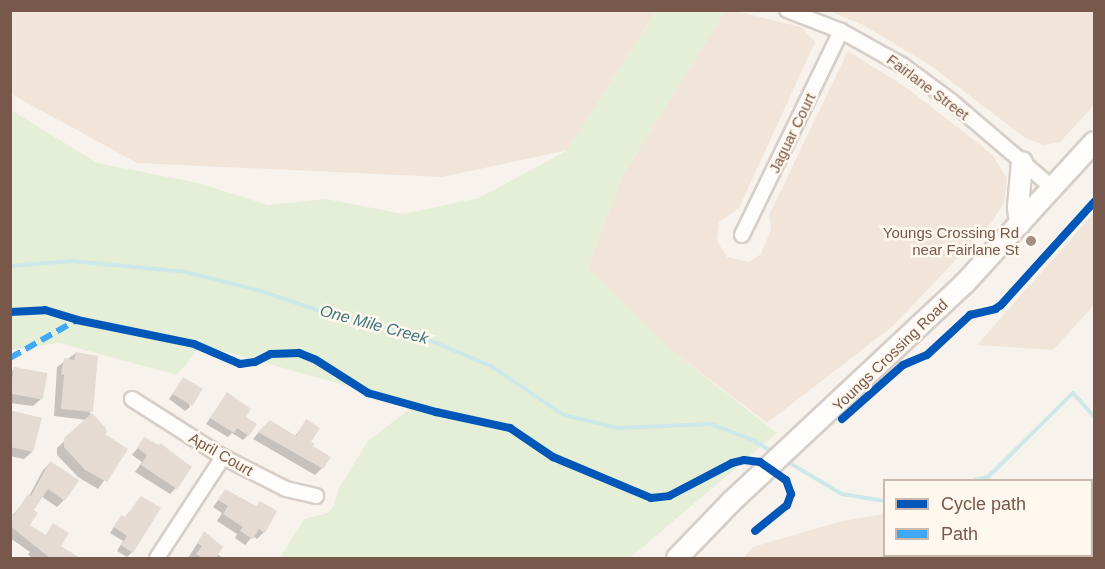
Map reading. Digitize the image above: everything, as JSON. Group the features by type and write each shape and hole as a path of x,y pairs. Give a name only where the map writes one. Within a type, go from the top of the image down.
{"main road":[{"name":"Youngs Crossing Road","path":"677,558 731,502 808,433 944,304 1095,142"},
{"path":"1020,224 1018,207 1022,162"}],"street":[{"name":"Fairlane Street","path":"787,10 841,31 882,53 925,82 1053,188"},
{"name":"Jaguar Court","path":"742,235 841,31"},
{"name":"April Court","path":"132,399 223,457 286,489 316,496"},
{"path":"157,558 223,457"}],"shaded area":[{"path":"10,11 656,11 568,150 442,177 137,163 11,94"},
{"path":"725,11 735,11 801,27 815,42 739,208 719,222 717,241 727,257 749,262 761,254 771,229 769,215 848,51 907,88 992,154 1007,178 1004,203 992,222 893,326 767,423 672,351 588,268 621,178"},
{"path":"830,11 1094,11 1094,105 1060,142 1044,145 1024,137 931,66 865,26"},
{"path":"1094,213 1094,305 1053,350 977,345"},
{"path":"1093,491 1094,491 1093,550"},
{"path":"883,514 883,557 1048,557 743,558 753,547 842,521"}],"green space":[{"path":"656,11 725,11 621,178 588,268 672,351 777,433 630,558 280,558 304,519 328,513 333,507 339,488 368,441 415,405 202,345 177,375 59,343 11,350 11,110 97,163 198,183 268,205 326,199 403,214 479,198 568,150"}],"building":[{"path":"76,352 98,356 93,412 61,409 64,375 61,374 64,358 74,360"},
{"path":"14,367 47,373 43,399 10,394"},
{"path":"183,377 203,389 192,406 173,394"},
{"path":"227,392 251,409 246,417 257,424 249,436 237,428 234,433 210,418"},
{"path":"10,410 42,418 33,452 10,447"},
{"path":"92,413 105,427 107,432 105,434 128,449 107,482 85,470 64,447 64,438"},
{"path":"306,419 320,428 311,442 315,444 313,446 331,457 323,469 258,432 270,420 296,436"},
{"path":"144,437 159,445 160,443 192,467 177,489 141,465 147,455 137,448"},
{"path":"50,461 79,480 65,501 48,489 34,510 38,513 30,525 46,535 53,523 69,533 61,546 80,558 50,558 10,526 10,513 14,515 28,494 31,496"},
{"path":"225,489 256,506 260,501 277,511 265,533 259,529 253,539 240,531 243,527 223,514 228,506 218,500"},
{"path":"141,496 161,508 133,553 121,545 127,536 114,527 121,515 125,517"},
{"path":"204,531 223,547 216,558 203,558 196,554 202,546 197,543"}],"waterway":[{"name":"One Mile Creek","path":"10,266 72,261 186,272 261,291 335,316 422,337 491,366 564,415 618,428 711,424 753,440 775,454"},
{"name":"One Mile Creek","path":"979,479 988,477 1073,393 1094,416"},
{"name":"One Mile Creek","path":"783,459 842,494 883,501"}],"marked path":[{"path":"10,358 77,320"}],"cycle path":[{"path":"842,419 903,365 927,355 970,315 995,309 1001,305 1094,202"},
{"path":"10,312 45,310 77,320 194,344 240,364 255,362 271,354 299,353 316,360 368,393 436,412 510,428 553,457 651,498 669,496 732,463 744,460 760,462 786,480 791,494 787,505 755,531"}],"place":[{"name":"Youngs Crossing Rd near Fairlane St","path":"1031,241"}]}
